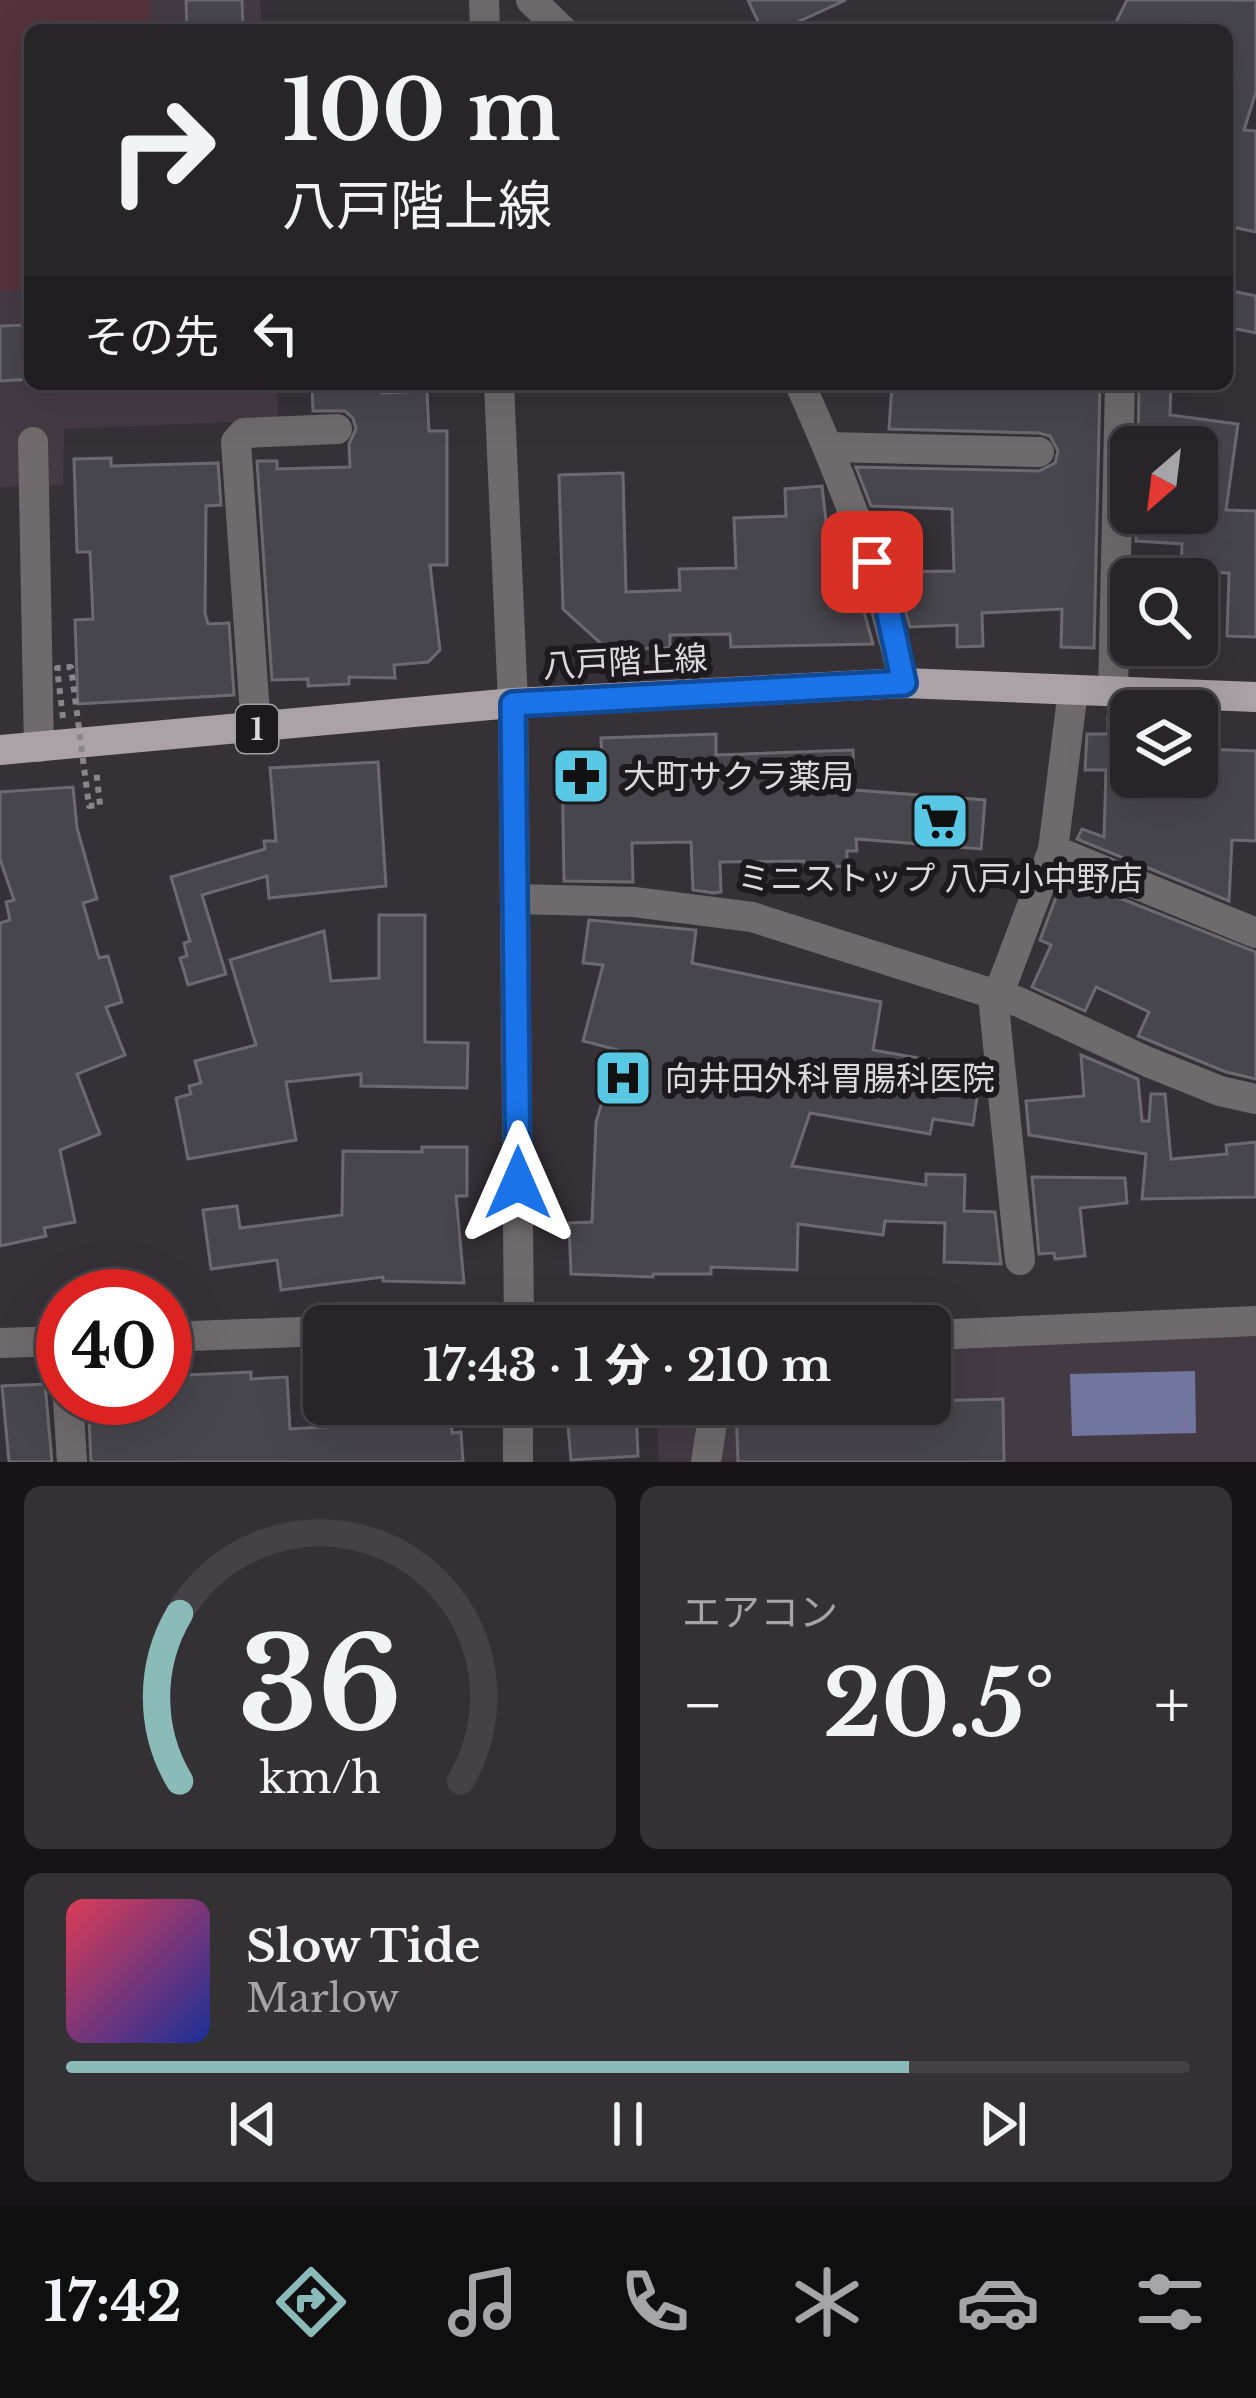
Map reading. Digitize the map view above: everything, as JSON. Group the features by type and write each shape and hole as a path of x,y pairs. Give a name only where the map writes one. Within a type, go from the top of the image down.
{"main road":[{"name":"八戸階上線","path":"0,750 513,704 904,683 1110,692"},
{"name":"八戸階上線","path":"1218,696 1256,698"}],"street":[{"path":"531,0 556,24"},
{"path":"499,390 513,704 519,1305"},
{"path":"803,390 887,604 904,683"},
{"path":"1113,690 1120,390"},
{"path":"256,729 236,442 244,434 337,429"},
{"path":"33,442 39,747"},
{"path":"828,447 1039,452"},
{"path":"1020,1260 994,1006 1053,850 1073,690"},
{"path":"1053,850 1256,933"},
{"path":"516,899 634,902 752,917 1019,1001 1220,1091 1256,1099"},
{"path":"951,1334 1256,1321"},
{"path":"192,1336 303,1332"},
{"path":"0,1343 36,1342"},
{"path":"70,1425 72,1462"},
{"path":"518,1425 518,1462"},
{"path":"706,1462 712,1425"}],"path":[{"path":"63,718 57,668 71,667 89,806 100,805 96,769"}],"shaded area":[{"path":"0,0 260,0 262,24 24,24 24,390 277,390 278,420 64,429 63,485 0,487"},
{"path":"0,0 150,0 151,24 24,24 24,290 0,290"},
{"path":"1256,1321 1256,1462 659,1462 657,1425 951,1425 951,1334"}],"water":[{"path":"1195,1371 1196,1433 1072,1436 1070,1374"}],"building":[{"path":"186,0 242,0 243,24 187,24"},
{"path":"748,0 846,0 793,24 759,24"},
{"path":"1127,0 1256,0 1256,92 1244,130 1256,131 1256,232 1233,227 1233,24 1115,24"},
{"path":"1233,291 1256,296 1256,333 1233,328"},
{"path":"24,325 24,379 0,381 0,326"},
{"path":"312,390 427,391 429,431 447,431 447,565 430,565 440,650 428,662 394,665 395,678 349,677 349,684 308,686 308,679 272,680 257,461 277,461 277,469 350,467 349,444 356,429 353,418 345,411 313,411"},
{"path":"892,390 1100,390 1094,648 1061,647 1062,609 982,613 983,646 957,647 957,625 910,627 894,572 954,571 952,509 871,506 856,467 1039,471 1055,463 1058,451 1050,436 1039,433 889,429"},
{"path":"1139,390 1171,390 1170,415 1238,424 1226,510 1256,511 1256,637 1227,636 1229,573 1218,573 1218,558 1181,558 1182,544 1136,541 1136,534 1218,534 1218,426 1138,426"},
{"path":"111,458 111,466 218,463 221,505 206,506 205,613 208,624 229,623 234,695 78,704 75,620 93,619 90,552 77,552 74,459"},
{"path":"623,473 626,592 680,590 679,569 736,568 734,518 786,516 785,489 822,486 832,574 853,572 873,644 731,647 730,634 670,635 670,648 607,649 563,609 559,475"},
{"path":"1110,716 1110,798 1218,798 1218,750 1256,751 1256,841 1232,840 1229,901 1077,839 1082,829 1104,837 1106,770 1085,770 1087,734 1108,734"},
{"path":"716,734 716,755 853,750 854,790 985,800 981,849 856,839 857,851 847,851 847,866 805,867 804,861 720,862 721,892 714,893 693,890 691,842 632,843 633,882 564,881 562,757 602,755 601,738"},
{"path":"378,762 386,886 269,898 267,876 202,895 226,974 188,985 180,958 187,956 184,943 190,941 171,877 265,849 264,841 276,841 270,768"},
{"path":"73,787 77,828 97,899 83,903 99,958 108,956 122,1002 106,1007 125,1055 77,1074 100,1134 60,1150 75,1222 44,1228 46,1236 0,1246 0,923 10,920 6,902 14,900 0,859 0,792"},
{"path":"1064,876 1256,952 1256,1079 1226,1072 1138,1036 1149,1012 1096,987 1085,1011 1032,987 1051,945 1040,940"},
{"path":"379,915 425,915 425,1042 468,1043 467,1088 361,1086 361,1074 286,1082 296,1140 188,1159 176,1098 191,1094 189,1086 201,1083 195,1061 256,1045 230,960 324,931 331,981 379,978"},
{"path":"589,920 696,930 692,963 881,1002 873,1050 981,1069 973,1125 933,1119 930,1134 810,1113 792,1166 926,1185 926,1174 965,1175 964,1211 995,1212 1001,1264 944,1262 945,1223 885,1221 883,1235 798,1224 797,1270 711,1267 711,1274 653,1277 571,1274 569,1223 592,1222 596,1122 618,1050 583,1041 603,965 583,963"},
{"path":"1081,1055 1138,1079 1142,1121 1149,1121 1151,1094 1165,1094 1171,1159 1227,1154 1226,1145 1256,1142 1256,1197 1142,1199 1146,1154 1029,1135 1026,1101 1084,1096"},
{"path":"422,1147 467,1147 467,1196 456,1196 464,1283 383,1281 383,1277 281,1290 277,1260 211,1269 203,1210 237,1206 240,1228 342,1215 343,1151 422,1152"},
{"path":"1032,1177 1125,1178 1127,1203 1080,1208 1085,1256 1055,1259 1054,1253 1039,1254"},
{"path":"251,1372 251,1379 287,1377 290,1429 451,1425 452,1433 461,1432 463,1462 91,1462 89,1425 192,1425 192,1375"},
{"path":"36,1384 36,1425 49,1425 52,1462 9,1462 2,1386"},
{"path":"1003,1399 1004,1462 738,1462 737,1425 951,1425 951,1400"},
{"path":"568,1425 637,1425 638,1456 571,1460"}],"place":[{"name":"大町サクラ薬局","path":"581,776"},
{"name":"ミニストップ 八戸小中野店","path":"940,821"},
{"name":"向井田外科胃腸科医院","path":"623,1078"}],"route":[{"path":"518,1183 513,704 904,683 887,604 872,562"}]}
